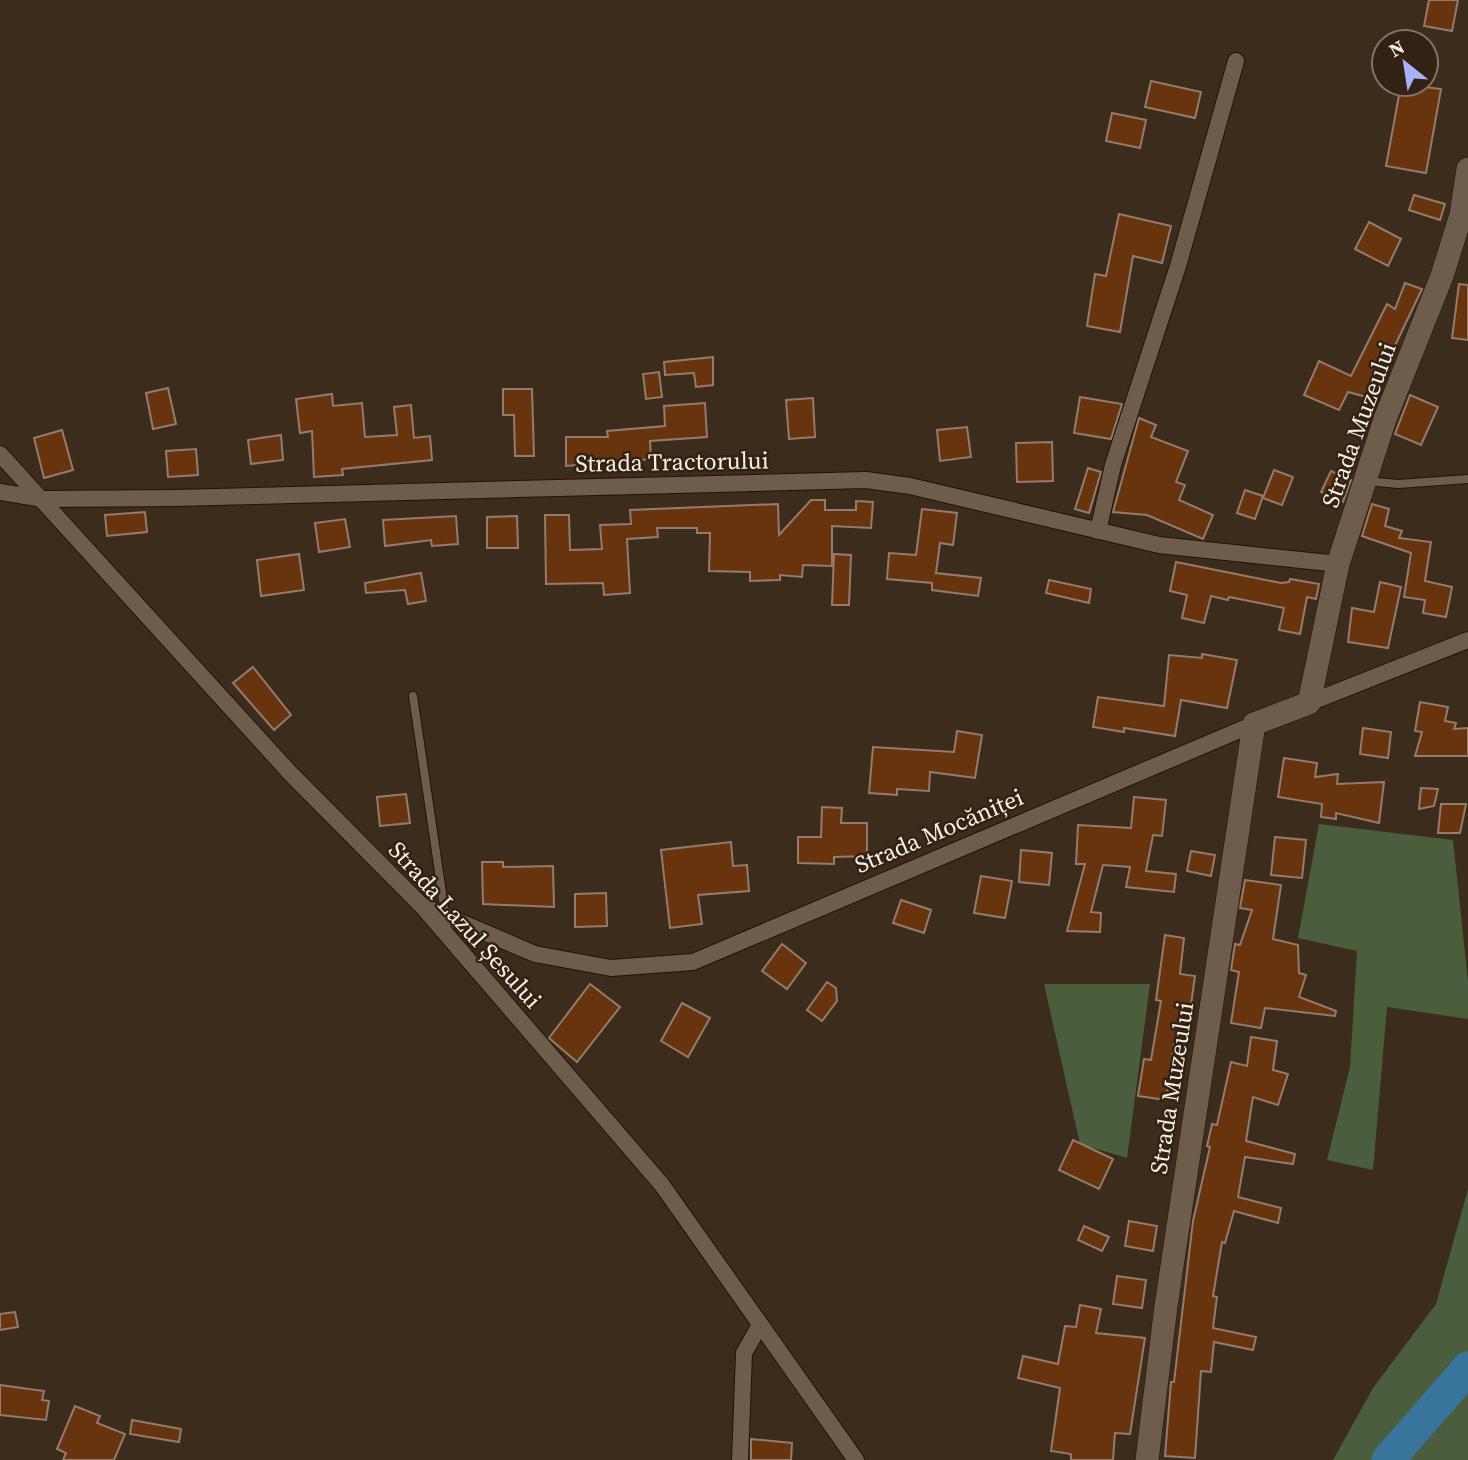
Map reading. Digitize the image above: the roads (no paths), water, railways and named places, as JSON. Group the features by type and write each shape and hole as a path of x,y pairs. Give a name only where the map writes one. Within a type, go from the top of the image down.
{"street":[{"path":"1098,531 1113,465 1178,266 1236,61"},
{"name":"Strada Muzeului","path":"1309,703 1338,564 1385,419 1442,276 1461,215 1468,169"},
{"name":"Strada Lazul Șesului","path":"0,454 290,773 422,906 662,1185 856,1460"},
{"name":"Strada Tractorului","path":"0,492 43,499 866,480 910,486 1159,545 1338,564"},
{"name":"Strada Mocăniței","path":"422,906 445,913 535,954 611,968 693,962 1254,724 1468,640"},
{"name":"Strada Muzeului","path":"1147,1460 1166,1306 1254,724"},
{"path":"740,1460 744,1353 760,1325"}],"lane":[{"path":"1364,481 1398,484 1468,479"},
{"path":"413,696 445,913"}],"waterway":[{"path":"1388,1460 1468,1368"}]}
